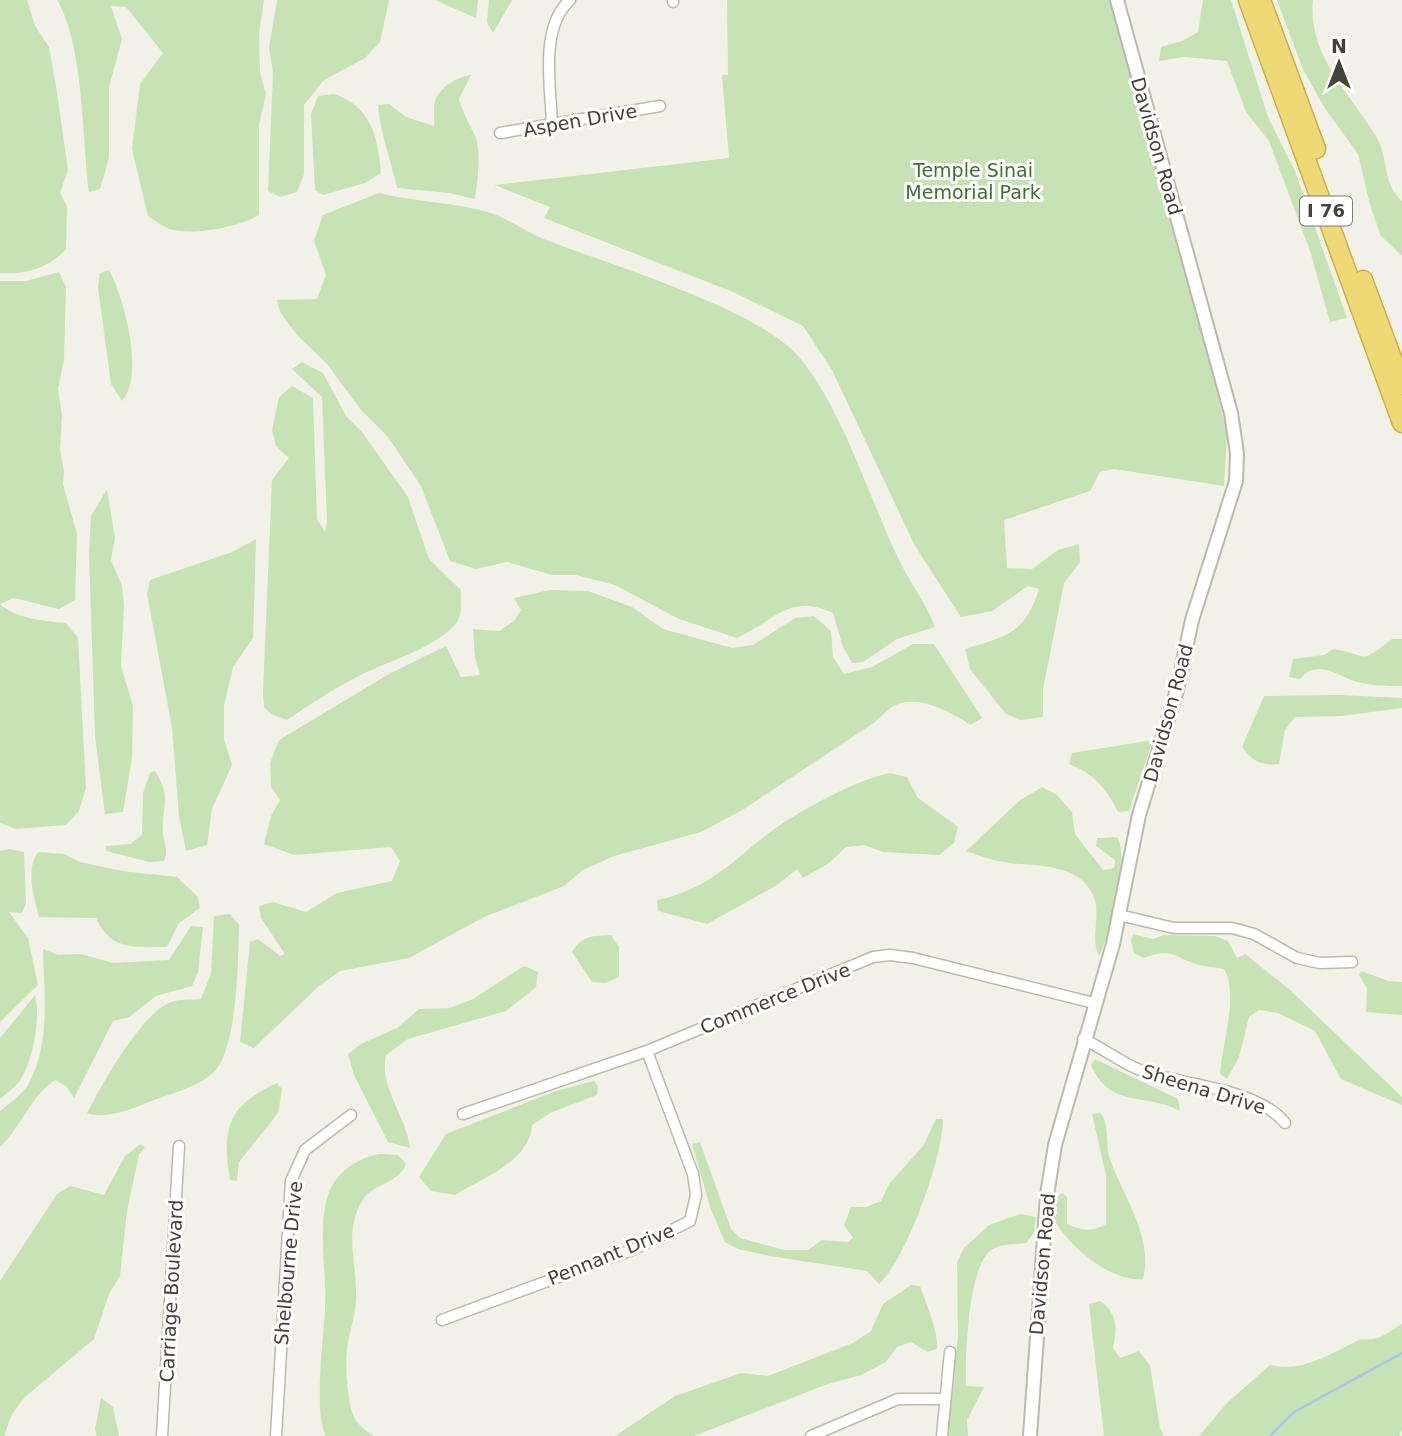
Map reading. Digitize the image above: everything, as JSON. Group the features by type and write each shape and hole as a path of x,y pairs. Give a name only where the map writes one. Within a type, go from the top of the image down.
{"highway":[{"name":"I 76","path":"1248,0 1402,423"},
{"name":"I 76","path":"1261,0 1402,385"}],"street":[{"path":"552,125 552,35 557,16 570,0"},
{"name":"Davidson Road","path":"1030,1436 1047,1195 1055,1145 1119,915 1139,815 1170,713 1210,556 1236,481 1237,453 1221,372 1117,0"},
{"name":"Aspen Drive","path":"500,133 660,106"},
{"path":"1119,915 1174,928 1232,928 1254,934 1297,958 1320,963 1352,962"},
{"name":"Commerce Drive","path":"463,1114 647,1051 848,967 890,955 1094,1003"},
{"name":"Sheena Drive","path":"1083,1039 1108,1050 1138,1069 1253,1100 1273,1108 1285,1123"},
{"name":"Pennant Drive","path":"442,1320 632,1250 690,1221 696,1195 693,1174 647,1051"},
{"name":"Shelbourne Drive","path":"276,1436 291,1181 306,1150 351,1115"},
{"name":"Carriage Boulevard","path":"162,1436 179,1146"},
{"path":"942,1436 950,1352"},
{"path":"811,1436 898,1399 944,1399"}],"green space":[{"path":"0,0 27,0 35,26 49,47 68,170 60,193 67,206 66,249 52,261 36,269 9,273 0,273"},
{"path":"57,0 264,0 259,34 260,72 266,94 259,125 259,215 227,227 201,231 176,231 148,216 132,149 140,84 163,53 126,7 111,6 122,39 109,87 109,158 100,189 89,192 77,66 66,19"},
{"path":"277,0 389,0 380,42 365,58 324,80 304,105 304,174 297,192 280,197 268,191 273,73 269,47"},
{"path":"435,0 478,0 476,18"},
{"path":"489,0 512,0 493,33 487,22"},
{"name":"Temple Sinai Memorial Park","path":"727,0 1112,0 1163,199 1212,365 1227,435 1224,486 1114,469 1100,472 1090,491 1004,520 1007,568 1032,569 1058,550 1079,544 1080,562 1064,583 1043,689 1043,717 1021,720 1006,714 970,669 965,649 1003,636 1021,624 1034,604 1039,589 1028,586 992,611 961,617 915,546 832,370 803,326 733,292 544,218 550,207 494,185 729,158 722,75 728,75"},
{"path":"1203,0 1231,0 1268,117 1295,171 1347,318 1330,322 1310,251 1269,141 1246,112 1227,61 1184,57 1159,61 1161,47 1182,41 1198,32"},
{"path":"1277,0 1313,0 1313,20 1324,56 1377,138 1391,187 1402,201 1402,256 1381,236 1370,205 1358,154 1324,107 1302,67"},
{"path":"471,75 459,99 477,143 475,199 449,193 397,188 378,105 389,104 406,117 434,126 434,105 440,92 455,80"},
{"path":"334,94 357,106 370,125 378,147 381,173 365,183 323,195 315,190 311,114 318,96"},
{"path":"379,193 488,212 546,240 718,305 779,339 799,357 829,403 843,429 900,562 935,627 897,639 863,662 852,663 843,647 833,613 818,607 793,607 737,638 679,619 615,585 576,575 552,575 507,562 476,569 450,561 421,486 388,437 361,410 327,364 297,335 280,312 277,300 317,299 326,275 314,241 323,215"},
{"path":"109,270 126,316 132,355 129,389 122,401 111,384 98,287 100,273"},
{"path":"59,272 66,287 64,359 58,389 62,416 60,450 64,471 63,484 77,534 75,600 59,609 14,598 0,604 0,281 26,281"},
{"path":"302,362 323,373 346,416 362,432 408,497 429,559 461,590 461,604 457,622 444,635 348,682 287,720 271,714 264,707 263,692 272,480 289,458 276,446 272,430 279,397 292,386 313,398 317,519 325,532 327,522 322,397 292,369"},
{"path":"107,489 115,538 111,560 122,586 124,605 121,666 133,706 132,757 123,812 105,814 95,736 89,554 91,516"},
{"path":"256,539 253,638 233,667 224,706 224,739 232,765 212,809 207,845 186,851 179,816 172,728 147,594 150,580 232,552"},
{"path":"550,590 588,591 632,607 663,629 732,648 753,645 795,618 814,616 831,631 833,657 844,674 872,667 913,644 934,644 982,718 971,725 933,706 901,703 744,809 701,832 614,856 583,870 564,886 484,917 409,958 340,971 319,986 254,1048 240,1042 250,942 258,939 280,956 285,954 261,918 259,906 273,902 306,912 337,893 392,881 400,861 391,847 294,855 264,844 271,816 280,800 271,787 270,763 279,740 389,674 446,646 461,677 480,675 475,657 473,629 499,631 514,621 521,610 514,598"},
{"path":"0,604 22,616 66,623 78,638 86,788 79,811 66,825 16,829 0,823"},
{"path":"1392,639 1402,639 1402,686 1362,683 1322,669 1307,672 1300,679 1289,677 1293,659 1324,655 1334,649 1369,655"},
{"path":"1340,695 1402,698 1402,708 1341,716 1295,717 1285,730 1279,764 1258,762 1242,747 1264,696"},
{"path":"1153,740 1129,811 1118,812 1098,783 1086,772 1069,764 1072,753"},
{"path":"155,771 165,796 164,861 149,862 106,851 106,846 130,844 142,835 143,793 150,773"},
{"path":"890,773 907,777 917,797 958,827 954,843 939,855 883,852 864,845 846,847 829,863 803,878 797,869 777,885 707,924 658,911 657,900 705,882 796,815 844,789"},
{"path":"1042,787 1057,795 1072,812 1075,834 1103,870 1114,868 1115,860 1096,846 1097,838 1117,837 1121,848 1118,896 1099,956 1095,941 1095,901 1085,883 1066,871 1055,868 1003,862 966,851 1019,801"},
{"path":"9,849 24,852 26,903 22,913 9,912 28,938 38,985 0,1022 0,851"},
{"path":"38,852 64,854 80,862 122,871 177,877 198,897 200,908 179,923 167,947 134,947 116,942 102,929 96,918 39,917 31,875"},
{"path":"230,914 239,925 235,1003 227,1045 213,1073 191,1087 127,1110 101,1115 87,1113 124,1050 149,1018 174,1001 201,999 211,974 214,916"},
{"path":"191,926 203,927 198,972 192,986 156,996 129,1017 113,1021 74,1098 66,1086 55,1080 39,1094 0,1147 0,1111 28,1085 40,1052 45,1000 43,949 58,955 81,954 113,963 169,960"},
{"path":"1133,934 1153,939 1164,935 1215,936 1228,941 1237,958 1245,954 1290,990 1402,1097 1402,1105 1341,1079 1315,1031 1278,1013 1259,1010 1249,1017 1239,1057 1227,1079 1220,1074 1230,1005 1228,979 1224,969 1199,965 1166,953 1144,958 1134,953 1131,941"},
{"path":"611,935 619,947 619,977 605,983 592,982 572,952 584,939"},
{"path":"524,966 538,972 536,987 506,1011 408,1039 386,1055 386,1079 404,1124 410,1148 388,1142 354,1075 348,1054 361,1044 397,1028 419,1009 450,1008 473,999"},
{"path":"1361,971 1389,981 1402,982 1402,1015 1366,1012 1367,988 1359,975"},
{"path":"35,995 35,1038 29,1061 19,1082 0,1099 0,1038"},
{"path":"1095,1059 1178,1099 1180,1111 1167,1105 1118,1094 1108,1088 1091,1065"},
{"path":"594,1081 598,1086 597,1095 550,1113 532,1125 523,1149 514,1158 491,1175 455,1195 431,1191 419,1177 446,1134 556,1091"},
{"path":"277,1083 282,1089 278,1113 239,1162 237,1181 230,1180 227,1146 232,1120 248,1100"},
{"path":"1100,1113 1105,1122 1110,1159 1141,1233 1145,1263 1143,1279 1130,1279 1116,1274 1089,1258 1066,1236 1051,1213 1055,1198 1062,1193 1067,1197 1067,1224 1087,1230 1106,1224 1106,1175 1092,1114"},
{"path":"936,1119 943,1119 941,1136 922,1206 901,1253 879,1284 867,1271 770,1256 738,1249 725,1242 710,1207 692,1144 700,1142 731,1229 740,1238 784,1250 808,1250 822,1240 848,1242 853,1238 844,1225 851,1207 866,1207 881,1201 889,1184 923,1146"},
{"path":"140,1144 145,1147 139,1155 127,1211 120,1276 109,1294 94,1339 25,1397 12,1414 4,1436 0,1436 0,1281 57,1194 70,1186 104,1195 125,1156"},
{"path":"380,1154 398,1155 406,1164 398,1176 366,1195 356,1213 352,1238 356,1301 346,1363 352,1413 359,1424 374,1436 326,1436 320,1410 325,1308 325,1209 336,1179 348,1167"},
{"path":"1020,1214 1036,1217 1034,1233 1026,1243 1001,1246 989,1252 976,1277 969,1316 966,1386 984,1387 967,1420 968,1436 945,1436 958,1338 957,1262 964,1248 989,1225"},
{"path":"911,1285 920,1286 934,1327 937,1349 928,1352 911,1342 897,1347 886,1362 861,1375 825,1385 694,1436 615,1436 675,1396 741,1373 768,1376 853,1343 871,1331 883,1304"},
{"path":"1100,1301 1113,1316 1113,1348 1120,1358 1139,1351 1150,1366 1160,1428 1164,1436 1104,1436 1089,1304"},
{"path":"1402,1324 1402,1429 1399,1436 1199,1436 1227,1403 1270,1365 1282,1367 1304,1364 1359,1340 1380,1337"},
{"path":"101,1398 113,1407 119,1436 97,1436 95,1429"}],"waterway":[{"path":"1270,1436 1294,1412 1402,1353"}]}
